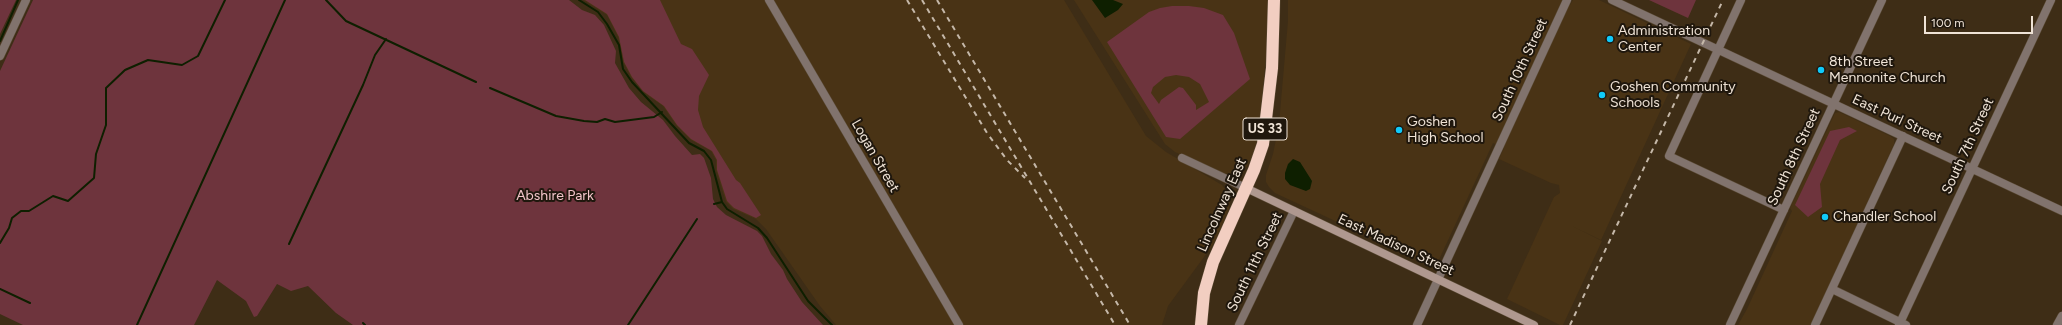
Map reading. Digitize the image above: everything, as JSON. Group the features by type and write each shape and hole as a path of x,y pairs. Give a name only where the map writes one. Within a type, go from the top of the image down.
{"highway":[{"name":"Lincolnway East","path":"1200,325 1204,293 1213,262 1260,155 1265,133 1272,68 1274,0"}],"main road":[{"name":"East Madison Street","path":"1246,188 1534,325"}],"street":[{"path":"0,56 26,0"},
{"name":"Logan Street","path":"769,0 959,325"},
{"name":"South 10th Street","path":"1417,325 1567,0"},
{"name":"East Purl Street","path":"1612,0 2062,211"},
{"path":"1741,0 1669,156 1784,210"},
{"name":"South 8th Street","path":"1730,325 1882,0"},
{"name":"South 7th Street","path":"1902,324 1972,168 2051,0"},
{"path":"1815,325 1902,136"},
{"path":"1182,158 1246,188"},
{"name":"South 11th Street","path":"1239,325 1294,211"},
{"path":"1832,289 1902,324"},
{"path":"2058,325 2062,316"}],"shaded area":[{"path":"583,0 1064,0 1146,136 1166,152 1222,185 1230,197 1229,210 1215,242 1168,306 1162,325 836,325 820,306 766,229 756,219 733,209 726,202 716,170 716,160 711,151 691,140 676,125 663,106 643,92 631,77 623,62 618,37 607,15"},
{"path":"1074,0 1268,0 1269,21 1260,123 1255,152 1246,168 1241,172 1232,174 1221,173 1175,152 1165,144"},
{"path":"1092,0 1113,0 1123,4 1118,10 1105,18"},
{"name":"Goshen High School","path":"1288,0 1563,0 1563,2 1570,5 1573,0 1599,0 1691,44 1601,240 1572,226 1602,241 1563,325 1560,325 1507,299 1554,197 1560,193 1559,185 1551,183 1499,159 1504,148 1493,143 1437,264 1434,265 1430,265 1275,193 1269,187 1266,182 1266,175 1273,154 1279,124 1288,21"},
{"name":"Chandler School","path":"1839,112 1890,136 1894,139 1894,144 1811,325 1738,325 1747,309 1792,211 1790,208 1835,113"},
{"path":"1293,159 1300,162 1312,181 1310,189 1306,191 1290,185 1285,179 1288,164"}],"green space":[{"path":"0,0 16,0 0,34"},
{"name":"Abshire Park","path":"33,0 569,0 582,10 595,15 604,25 616,51 615,63 629,88 641,102 663,120 692,155 700,154 704,158 711,178 713,199 717,207 726,215 757,231 762,236 771,254 783,270 802,302 823,325 353,325 336,313 308,286 291,291 277,284 257,316 254,317 246,301 217,280 194,325 23,325 0,314 0,71"},
{"path":"585,0 660,0 681,44 692,49 709,75 699,96 698,110 703,127 736,180 740,183 761,215 756,218 734,208 727,201 717,170 717,160 712,151 691,139 677,125 664,106 643,91 632,77 624,62 619,37 607,14"},
{"path":"1649,0 1696,0 1688,18"},
{"path":"1189,6 1204,8 1223,15 1234,33 1250,79 1180,139 1166,137 1107,42 1149,12 1160,8","holes":["1176,75 1189,77 1200,84 1209,102 1196,110 1196,105 1183,88 1179,87 1161,100 1159,104 1151,93 1153,87 1165,77"]},
{"path":"1849,127 1857,131 1840,140 1820,184 1822,207 1808,217 1795,205 1830,131"}],"waterway":[{"path":"0,41 18,0"},
{"path":"0,243 9,228 12,218 21,211 29,211 53,196 68,201 94,178 96,154 106,125 106,88 125,70 148,60 182,65 198,56 225,0"},
{"path":"137,325 285,0"},
{"path":"326,0 346,21 476,82"},
{"path":"579,0 598,12 607,24 619,45 623,69 632,82 689,143 704,151 711,160 722,202 727,209 758,228 767,238 808,301 832,325"},
{"path":"289,244 363,85 375,55 386,39"},
{"path":"490,88 556,116 584,121 597,122 605,119 615,122 654,117 662,112"},
{"path":"714,204 722,202"},
{"path":"628,325 697,219"},
{"path":"0,289 30,303"}],"railway":[{"path":"907,0 987,133 1007,160 1025,178"},
{"path":"922,0 1115,325"},
{"path":"937,0 1130,325"},
{"path":"1570,325 1723,0"}],"place":[{"name":"Administration Center","path":"1610,39"},
{"name":"8th Street Mennonite Church","path":"1821,70"},
{"name":"Goshen Community Schools","path":"1602,95"},
{"name":"Goshen High School","path":"1399,130"},
{"name":"Chandler School","path":"1825,217"}]}
